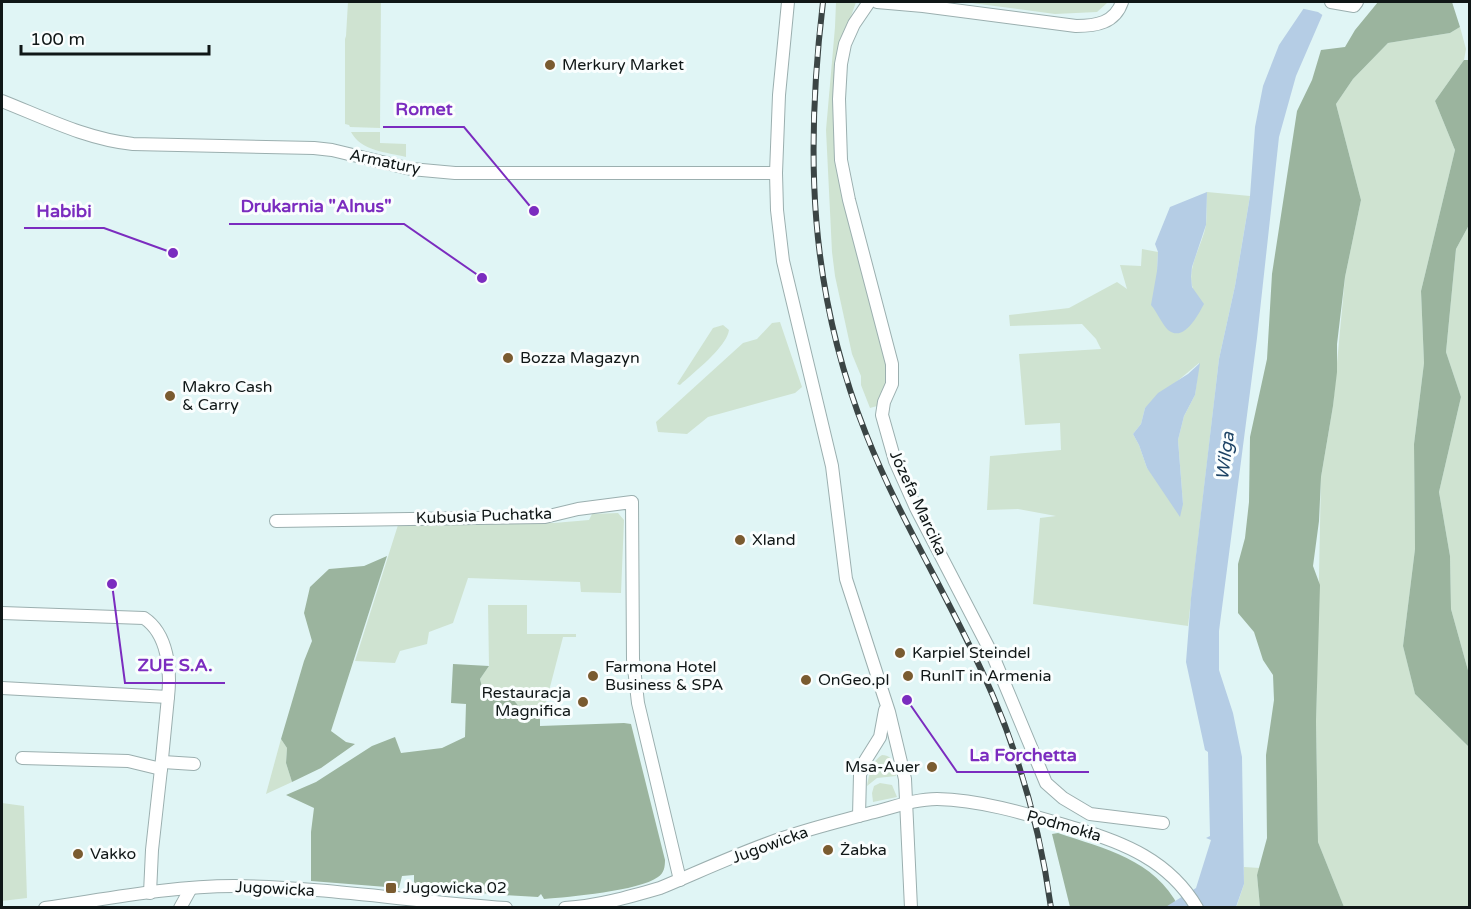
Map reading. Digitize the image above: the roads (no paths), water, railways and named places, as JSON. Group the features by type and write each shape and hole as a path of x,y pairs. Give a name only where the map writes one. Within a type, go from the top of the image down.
{"street":[{"path":"788,2 779,95 776,173 777,210 783,261 832,466 846,579 884,697 905,779 911,908"},
{"name":"Józefa Marcika","path":"869,2 854,24 845,44 841,64 839,99 841,160 849,200 892,364 892,384 882,408 885,427 895,461 916,508 993,656 1042,777 1057,794 1090,814"},
{"path":"877,2 1076,26 1088,26 1109,20 1118,11 1122,2"},
{"path":"1332,2 1354,6 1357,2"},
{"name":"Armatury","path":"2,101 71,130 106,140 133,144 314,148 430,172 559,175 776,173"},
{"name":"Kubusia Puchatka","path":"276,521 545,517 578,509 632,502 633,659 638,703 680,880"},
{"path":"2,613 144,618 153,624 166,653 170,682 152,850 150,892"},
{"path":"2,688 168,697"},
{"path":"859,816 860,775 865,761 880,737 884,697"},
{"path":"875,748 884,748 900,754"},
{"path":"22,758 128,761 162,766 194,764"},
{"name":"Podmokła","path":"906,804 934,799 977,803 1085,831 1120,843 1144,855 1181,884 1197,908"},
{"name":"Jugowicka","path":"565,908 616,900 680,880 783,838 906,804"},
{"path":"1085,831 1090,814 1163,823"},
{"name":"Jugowicka","path":"45,908 150,892 232,886 506,908"},
{"path":"180,908 191,888"}],"water":[{"name":"Wilga","path":"1308,2 1328,2 1296,76 1279,137 1257,338 1219,631 1219,670 1233,713 1242,757 1244,884 1236,907 1164,908 1196,888 1211,840 1206,838 1210,836 1208,752 1205,750 1186,662 1191,598 1219,359 1235,286 1250,196 1255,127 1263,86 1279,45"},
{"path":"1207,192 1206,225 1192,267 1191,277 1192,287 1204,304 1190,326 1180,333 1174,333 1168,330 1151,305 1157,271 1158,252 1155,244 1170,207"},
{"path":"1200,363 1195,395 1184,416 1178,440 1183,504 1180,517 1147,468 1133,434 1141,424 1145,408 1158,393 1188,374"}],"railway":[{"path":"823,2 817,58 814,167 816,221 833,327 847,381 880,468 978,663 1013,748 1036,827 1051,908"}],"place":[{"name":"Merkury Market","path":"550,65"},
{"name":"Romet","path":"534,211"},
{"name":"Habibi","path":"173,253"},
{"name":"Drukarnia \"Alnus\"","path":"482,278"},
{"name":"Bozza Magazyn","path":"508,358"},
{"name":"Makro Cash & Carry","path":"170,396"},
{"name":"Xland","path":"740,540"},
{"name":"ZUE S.A.","path":"112,584"},
{"name":"Karpiel Steindel","path":"900,653"},
{"name":"Farmona Hotel Business & SPA","path":"593,676"},
{"name":"RunIT in Armenia","path":"908,676"},
{"name":"OnGeo.pl","path":"806,680"},
{"name":"La Forchetta","path":"907,700"},
{"name":"Restauracja Magnifica","path":"583,702"},
{"name":"Msa-Auer","path":"932,767"},
{"name":"Żabka","path":"828,850"},
{"name":"Vakko","path":"78,854"},
{"name":"Jugowicka 02","path":"391,888"}]}
